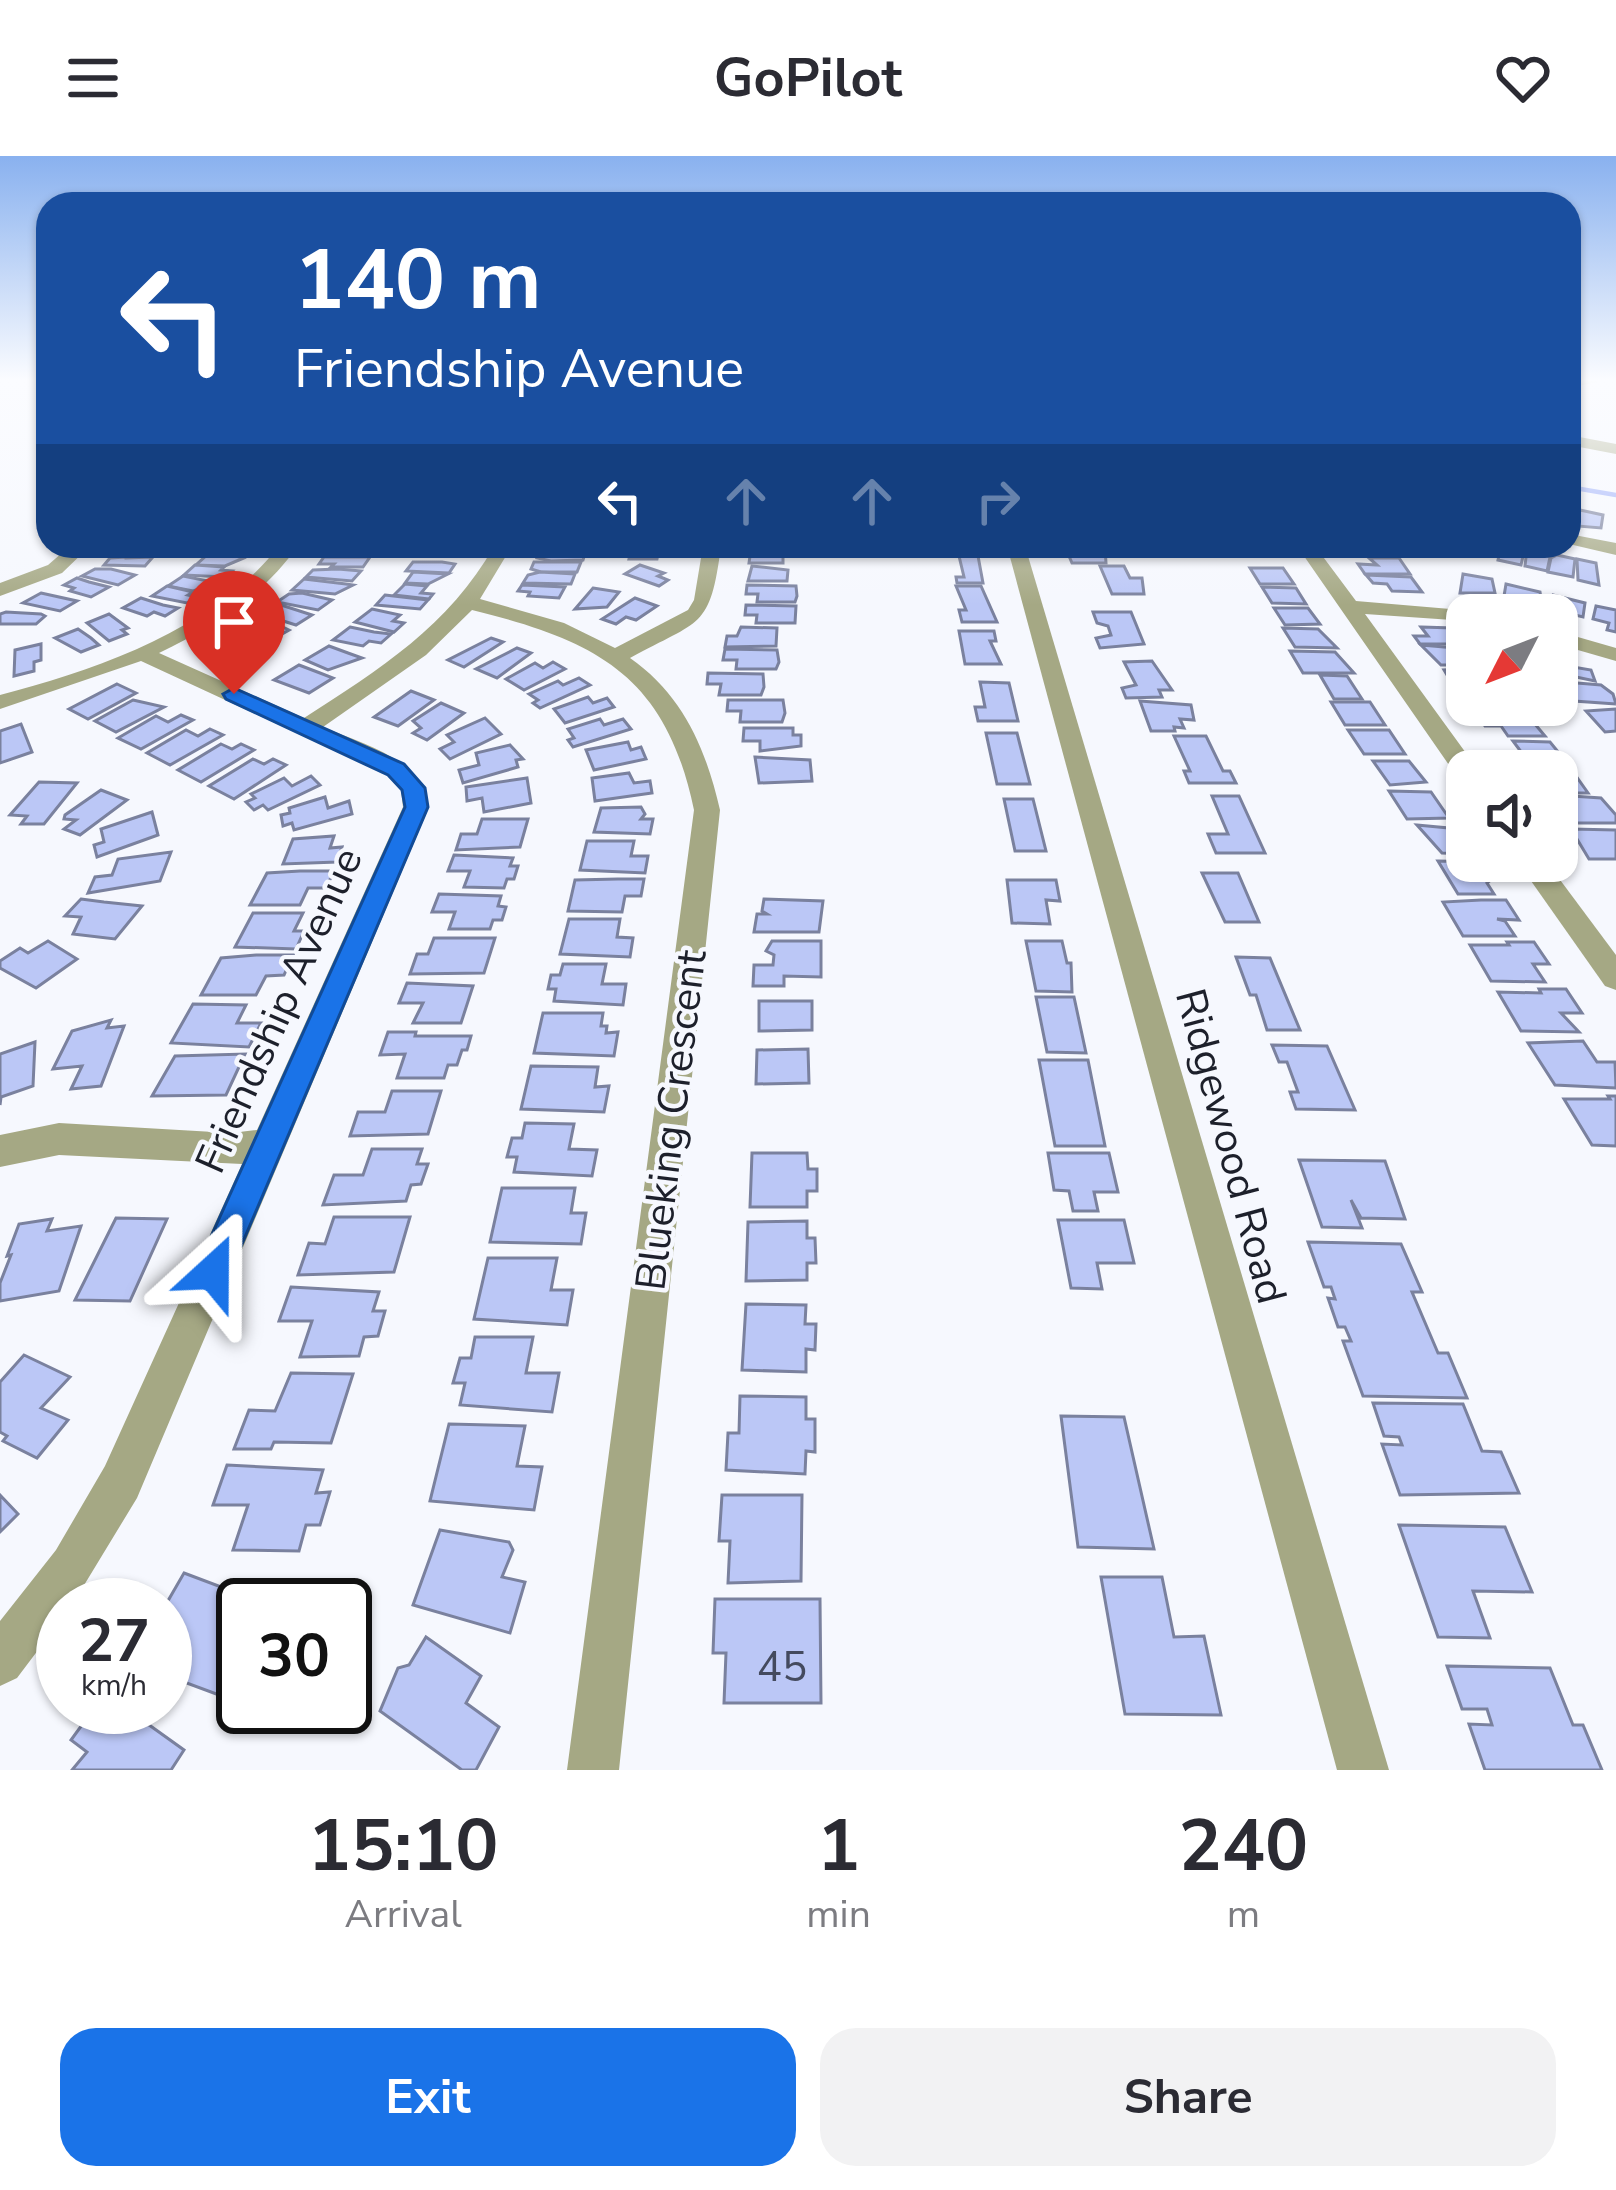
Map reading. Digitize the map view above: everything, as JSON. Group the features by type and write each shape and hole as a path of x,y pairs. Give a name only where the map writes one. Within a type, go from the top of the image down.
{"street":[{"path":"1581,542 1616,549"},
{"path":"0,590 55,568 67,558"},
{"path":"0,702 54,687 140,652 246,594 279,558"},
{"path":"307,727 403,662 470,602 496,558"},
{"path":"615,657 694,614 704,600 710,558"},
{"name":"Ridgewood Road","path":"1019,558 1363,1770"},
{"path":"1314,558 1451,750"},
{"name":"Blueking Crescent","path":"470,602 553,627 615,657 653,687 689,735 701,766 706,810 593,1770"},
{"path":"1348,608 1446,614"},
{"path":"1578,644 1616,656"},
{"name":"Friendship Avenue","path":"0,1661 71,1567 121,1482 416,807 413,788 396,770 140,652"},
{"path":"1546,882 1616,978"},
{"path":"0,1151 59,1139 231,1149 268,1145"}],"building":[{"path":"1581,510 1603,515 1601,528 1581,526"},
{"path":"110,558 152,558 145,566 104,565"},
{"path":"204,558 244,558 225,566 196,565"},
{"path":"323,558 369,558 363,567 319,564"},
{"path":"537,558 584,558 583,560"},
{"path":"750,558 783,558 783,563 749,563"},
{"path":"959,558 978,558 983,583 957,583 956,577 964,577"},
{"path":"1070,558 1106,558 1106,563 1072,563"},
{"path":"1369,558 1399,558 1410,574 1365,574 1358,564 1377,565"},
{"path":"1498,558 1523,558 1521,565"},
{"path":"1526,558 1550,558 1547,571 1525,566"},
{"path":"1551,558 1575,559 1573,577 1548,572"},
{"path":"1577,559 1596,563 1599,585 1578,580"},
{"path":"413,562 455,564 449,573 406,571"},
{"path":"534,562 581,562 577,572 541,572 531,569"},
{"path":"195,565 232,571 225,577 184,575"},
{"path":"640,565 664,573 658,576 668,580 659,586 625,574"},
{"path":"752,566 788,570 787,581 748,581"},
{"path":"1100,566 1124,566 1130,578 1142,578 1144,594 1112,594"},
{"path":"1250,568 1283,568 1294,584 1260,584"},
{"path":"95,569 135,575 118,585 82,576"},
{"path":"313,570 361,571 352,581 306,577"},
{"path":"413,572 448,574 428,584 405,583"},
{"path":"575,574 571,584 523,583 528,575"},
{"path":"1463,574 1492,579 1495,593 1460,593"},
{"path":"1366,575 1411,577 1422,592 1392,591"},
{"path":"183,576 218,583 193,591 168,586"},
{"path":"77,578 109,587 91,597 64,585"},
{"path":"304,579 353,585 335,594 292,590"},
{"path":"405,584 427,586 421,593 433,594 429,599 394,595"},
{"path":"1506,584 1540,594 1504,594"},
{"path":"522,585 565,587 559,598 528,596 530,592 518,591"},
{"path":"747,585 796,586 797,596 795,602 757,602 758,594 746,594"},
{"path":"167,586 197,597 187,603 152,596"},
{"path":"956,586 981,586 997,622 962,622 959,610 966,610"},
{"path":"1262,587 1296,588 1306,604 1272,603"},
{"path":"593,588 619,592 607,607 575,609"},
{"path":"41,593 77,601 60,611 23,603"},
{"path":"302,593 332,600 318,610 277,602"},
{"path":"385,595 428,600 420,609 376,605"},
{"path":"141,598 178,608 165,616 154,612 147,616 123,608"},
{"path":"635,598 657,606 636,620 626,617 616,624 602,619"},
{"path":"278,604 312,615 296,625 261,614"},
{"path":"746,605 796,606 795,623 756,623 757,615 745,615"},
{"path":"1596,606 1616,610 1616,632 1607,630 1609,623 1593,619"},
{"path":"1274,608 1308,608 1320,624 1285,625"},
{"path":"372,609 400,615 393,621 404,623 394,632 355,622"},
{"path":"1093,612 1131,612 1144,644 1100,648 1096,638 1111,635 1108,626 1097,623"},
{"path":"0,614 45,616 36,624 0,624"},
{"path":"109,614 128,628 122,630 127,634 109,641 87,623"},
{"path":"259,617 289,630 264,644 244,635 254,628 246,624"},
{"path":"350,627 391,634 381,643 369,641 363,646 333,640"},
{"path":"741,627 777,628 776,646 725,647 727,636 737,636"},
{"path":"1421,627 1446,628 1446,644 1420,644 1414,636 1428,636"},
{"path":"1283,628 1318,629 1337,648 1295,647"},
{"path":"78,629 99,645 81,652 55,638"},
{"path":"959,631 994,631 996,641 990,641 1001,664 965,664"},
{"path":"228,634 259,647 233,662 203,648"},
{"path":"491,638 503,642 464,667 448,660"},
{"path":"41,644 41,660 34,662 34,671 14,676 15,650"},
{"path":"1421,645 1446,647 1446,665"},
{"path":"329,646 362,658 328,670 305,660"},
{"path":"517,648 531,653 497,678 476,669"},
{"path":"725,649 777,650 779,662 776,669 736,669 737,660 723,660"},
{"path":"1290,651 1335,652 1354,673 1303,673"},
{"path":"1152,661 1172,690 1159,690 1162,697 1126,698 1122,688 1136,685 1124,662"},
{"path":"553,662 565,669 524,690 506,679 535,663 543,668"},
{"path":"299,665 333,678 309,693 274,680"},
{"path":"1578,668 1591,670 1595,681 1578,677"},
{"path":"708,673 763,674 764,687 761,695 719,695 721,684 707,684"},
{"path":"1320,675 1347,676 1362,699 1334,699"},
{"path":"579,678 590,685 540,708 529,694 558,681 563,685"},
{"path":"980,682 1009,683 1018,721 978,721 975,707 985,707"},
{"path":"1578,683 1601,685 1613,694 1616,704 1578,701"},
{"path":"117,684 136,693 88,719 69,709"},
{"path":"411,691 434,700 398,726 374,717"},
{"path":"588,697 593,703 607,698 614,707 565,723 554,709"},
{"path":"133,700 164,707 116,732 95,721"},
{"path":"728,700 783,700 785,713 782,722 740,722 741,711 727,711"},
{"path":"1140,701 1191,705 1194,720 1180,719 1184,728 1174,727 1175,731 1151,731"},
{"path":"1331,702 1370,702 1385,725 1345,725"},
{"path":"441,703 464,713 427,740 413,733 421,728 413,721"},
{"path":"1616,709 1616,731 1605,732 1586,711"},
{"path":"181,715 193,720 141,749 118,738 156,716 168,722"},
{"path":"485,718 501,734 450,759 440,749 454,742 447,735"},
{"path":"600,719 604,725 623,719 631,729 573,747 568,729"},
{"path":"21,724 32,752 0,763 0,731"},
{"path":"1501,726 1537,726 1545,736 1508,736"},
{"path":"744,728 793,728 793,735 801,735 801,746 760,751 760,741 743,741"},
{"path":"210,729 223,735 170,765 147,753 186,730 198,736"},
{"path":"1348,730 1389,730 1405,754 1364,754"},
{"path":"986,733 1017,733 1030,784 997,784"},
{"path":"1174,736 1206,736 1223,771 1230,771 1236,783 1189,783 1184,771 1190,771"},
{"path":"1513,741 1550,742 1557,750 1520,750"},
{"path":"628,742 631,750 641,747 646,759 594,770 586,750"},
{"path":"221,744 254,750 201,782 178,770"},
{"path":"510,745 523,759 516,760 518,767 463,783 459,770 479,765 476,753"},
{"path":"755,757 810,760 812,781 759,783"},
{"path":"253,759 286,765 234,799 209,786"},
{"path":"1373,761 1409,761 1426,782 1390,785"},
{"path":"629,773 634,783 650,781 652,793 595,801 592,778"},
{"path":"311,776 320,785 268,810 263,805 254,810 246,802 255,798 251,794 284,778 292,786"},
{"path":"527,778 531,803 484,812 482,798 467,801 466,787"},
{"path":"39,782 77,783 44,824 21,824 27,816 10,815"},
{"path":"101,790 127,800 80,835 64,829 76,820 64,819 65,815"},
{"path":"1389,791 1431,792 1446,814 1446,818 1407,819"},
{"path":"1212,796 1239,796 1265,853 1216,853 1208,834 1228,834"},
{"path":"1578,796 1601,798 1616,815 1616,823 1578,823"},
{"path":"325,797 328,808 349,801 352,814 294,830 292,823 283,826 281,815 290,813 289,808"},
{"path":"1004,799 1033,799 1046,851 1015,851"},
{"path":"641,807 645,814 641,819 653,819 650,834 594,832 601,808"},
{"path":"152,812 158,835 97,857 94,845 104,842 101,829"},
{"path":"482,819 528,819 520,847 456,850 461,834 477,834"},
{"path":"1417,825 1446,828 1446,853"},
{"path":"1578,829 1616,830 1616,859 1589,859 1578,841"},
{"path":"334,836 330,848 342,847 337,862 283,864 293,839"},
{"path":"587,841 634,841 631,856 648,856 645,873 580,870"},
{"path":"171,852 160,881 88,893 95,877 112,875 118,859"},
{"path":"454,855 513,858 510,866 518,866 514,879 507,879 504,888 464,887 470,871 448,871"},
{"path":"334,871 326,888 308,888 300,905 250,905 267,873"},
{"path":"1202,873 1238,873 1259,922 1225,922"},
{"path":"644,879 641,896 625,896 622,912 568,911 575,880"},
{"path":"1007,880 1056,880 1060,901 1046,900 1050,924 1012,923"},
{"path":"1451,882 1488,882 1494,894 1458,894"},
{"path":"439,894 501,896 498,906 506,907 502,920 493,920 490,929 449,929 455,912 432,912"},
{"path":"81,899 142,906 115,939 73,934 81,917 65,916"},
{"path":"764,899 823,901 819,932 754,932 757,914 767,914 762,911"},
{"path":"1506,900 1519,920 1497,919 1505,921 1515,936 1463,936 1443,902"},
{"path":"253,913 303,913 294,931 304,931 296,949 235,947"},
{"path":"569,919 620,919 617,937 633,938 630,957 560,954"},
{"path":"434,938 495,938 484,973 410,974 417,954 428,954"},
{"path":"48,941 77,959 36,988 0,968 0,961 20,948 28,953"},
{"path":"772,941 821,941 821,977 784,976 784,986 753,986 754,965 773,965 774,955 766,951"},
{"path":"1026,941 1062,941 1067,963 1071,963 1072,992 1036,991"},
{"path":"1507,942 1534,942 1549,964 1533,964 1545,982 1491,981 1470,945 1509,945"},
{"path":"293,955 284,975 266,976 256,995 201,995 221,958"},
{"path":"1236,957 1270,958 1300,1030 1267,1030"},
{"path":"563,964 606,964 602,984 626,984 623,1005 554,1001 556,989 548,989 551,975 560,975"},
{"path":"407,983 473,986 461,1023 413,1023 423,1003 399,1003"},
{"path":"1539,989 1566,989 1582,1013 1561,1013 1579,1032 1521,1031 1498,992 1541,993"},
{"path":"1036,997 1074,997 1086,1053 1047,1052"},
{"path":"759,1001 812,1001 812,1030 759,1031"},
{"path":"193,1004 246,1005 237,1023 261,1023 249,1047 171,1043"},
{"path":"543,1013 603,1013 601,1026 607,1026 606,1033 618,1032 614,1056 534,1053"},
{"path":"111,1020 107,1028 124,1026 101,1086 71,1089 82,1066 53,1069 72,1031"},
{"path":"388,1032 471,1036 467,1050 462,1050 457,1065 448,1065 444,1078 397,1078 405,1054 380,1055"},
{"path":"1583,1041 1597,1062 1615,1062 1616,1088 1555,1085 1528,1043"},
{"path":"35,1042 33,1086 1,1097 0,1105 0,1054"},
{"path":"1272,1045 1327,1046 1355,1110 1296,1109 1290,1092 1298,1092 1287,1062 1279,1062"},
{"path":"808,1049 809,1083 756,1084 757,1050"},
{"path":"245,1054 226,1095 152,1096 175,1056"},
{"path":"1039,1060 1088,1060 1105,1146 1055,1146"},
{"path":"531,1066 598,1067 595,1087 609,1086 604,1112 521,1109"},
{"path":"392,1091 441,1091 428,1134 350,1136 358,1112 385,1112"},
{"path":"1608,1096 1616,1096 1616,1146 1592,1145 1564,1099 1610,1099"},
{"path":"525,1123 574,1124 569,1149 597,1150 592,1176 514,1172 517,1157 507,1157 512,1138 522,1138"},
{"path":"372,1149 422,1149 417,1164 428,1164 421,1184 411,1185 406,1201 323,1205 334,1175 363,1175"},
{"path":"752,1153 807,1153 808,1169 817,1169 817,1191 807,1191 807,1207 750,1207"},
{"path":"1048,1153 1109,1153 1118,1192 1094,1192 1098,1211 1073,1211 1069,1191 1054,1190"},
{"path":"1299,1160 1385,1161 1405,1219 1361,1218 1351,1200 1362,1228 1322,1227"},
{"path":"502,1188 575,1188 571,1213 586,1213 581,1244 490,1242"},
{"path":"334,1217 410,1217 394,1272 298,1275 309,1243 325,1244"},
{"path":"116,1218 167,1219 130,1301 75,1300"},
{"path":"52,1219 47,1231 81,1226 59,1291 0,1301 0,1283 19,1224"},
{"path":"1058,1220 1124,1220 1134,1263 1097,1263 1102,1289 1071,1288"},
{"path":"807,1221 807,1238 815,1238 816,1263 807,1263 807,1280 746,1281 748,1222"},
{"path":"1308,1242 1401,1244 1422,1292 1412,1292 1438,1353 1448,1353 1467,1398 1363,1396 1343,1341 1351,1341 1345,1327 1338,1327 1328,1298 1335,1299 1331,1287 1324,1287"},
{"path":"488,1258 557,1258 551,1290 573,1290 567,1325 474,1319"},
{"path":"291,1287 379,1292 373,1311 385,1311 378,1336 364,1337 359,1356 300,1357 312,1321 279,1321"},
{"path":"746,1304 806,1305 805,1324 816,1324 815,1350 806,1349 806,1372 742,1370"},
{"path":"475,1337 533,1337 526,1373 559,1373 552,1412 460,1405 465,1383 453,1383 460,1358 471,1358"},
{"path":"24,1355 70,1377 41,1408 68,1420 37,1458 3,1441 7,1436 0,1432 0,1382"},
{"path":"291,1373 353,1374 331,1443 274,1442 271,1449 234,1449 249,1410 275,1411"},
{"path":"740,1396 806,1397 806,1419 815,1419 815,1452 806,1451 805,1474 726,1470 728,1433 739,1433"},
{"path":"1373,1403 1463,1404 1482,1451 1501,1452 1519,1493 1400,1495 1382,1444 1402,1445 1399,1437 1384,1436"},
{"path":"1061,1416 1124,1417 1154,1549 1078,1547"},
{"path":"449,1424 525,1426 517,1466 542,1467 534,1510 430,1501"},
{"path":"227,1465 323,1470 316,1493 330,1492 320,1525 306,1525 299,1551 233,1550 248,1505 213,1505"},
{"path":"0,1495 18,1514 0,1532"},
{"path":"722,1495 802,1495 801,1581 728,1583 730,1541 719,1541"},
{"path":"1399,1525 1505,1527 1532,1592 1473,1591 1490,1638 1438,1637"},
{"path":"440,1530 509,1542 513,1550 502,1577 525,1582 510,1633 413,1605"},
{"path":"184,1573 216,1585 216,1694 192,1685 192,1578 181,1578"},
{"path":"1101,1577 1162,1577 1174,1637 1204,1636 1221,1715 1125,1714"},
{"path":"715,1599 820,1599 821,1703 724,1703 726,1653 713,1653"},
{"path":"426,1637 481,1676 466,1703 499,1727 476,1770 462,1770 380,1711 398,1668 409,1665"},
{"path":"1447,1666 1550,1668 1573,1725 1583,1725 1602,1770 1485,1770 1469,1724 1492,1725 1487,1709 1462,1709"},
{"path":"75,1734 162,1734 184,1750 171,1770 72,1770 87,1752 71,1740"}],"waterway":[{"path":"1581,489 1616,495"}],"route":[{"path":"213,1272 416,807 413,788 396,770 234,694"}]}
